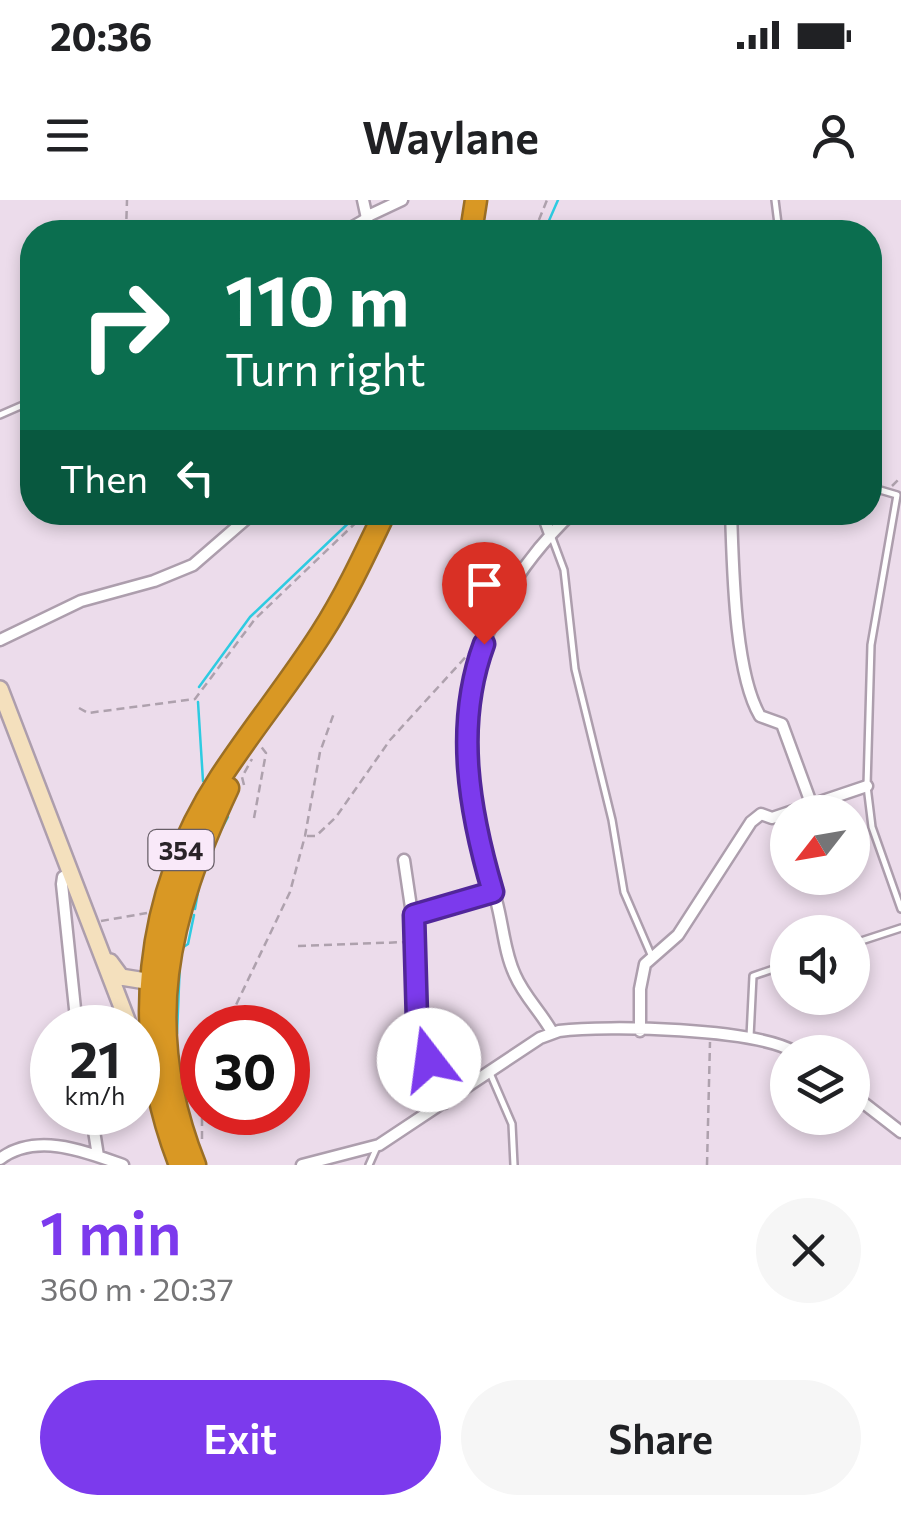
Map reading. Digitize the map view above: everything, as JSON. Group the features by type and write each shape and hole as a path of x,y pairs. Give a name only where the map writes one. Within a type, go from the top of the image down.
{"highway":[{"name":"354","path":"194,1165 174,1102 155,985 178,909 214,818 256,740 350,586 379,525"},
{"name":"354","path":"154,1005 161,910 196,818 220,778 256,740"},
{"name":"354","path":"160,1101 180,1165"}],"street":[{"path":"363,200 368,220"},
{"path":"368,216 402,200"},
{"path":"0,640 66,606 154,582 193,566 239,525"},
{"path":"547,525 550,534"},
{"path":"552,1032 514,972 478,830 467,756 472,687 484,644 512,586 559,525"},
{"path":"732,525 742,652 750,694 760,716 782,724 808,795"},
{"path":"0,689 121,1005"},
{"path":"837,795 867,786"},
{"path":"640,1030 640,979 652,956 678,935 751,822 762,814 770,817"},
{"path":"404,860 414,915 417,1020 444,1103"},
{"path":"70,873 63,877 62,884 75,1005"},
{"path":"414,915 493,892"},
{"path":"90,923 122,977 155,985"},
{"path":"113,984 121,991 155,985"},
{"path":"302,1165 379,1144 552,1032 640,1030 750,1038 770,1044"},
{"path":"870,1108 901,1132"},
{"path":"95,1135 98,1156"},
{"path":"1,1157 34,1143 123,1165"}],"lane":[{"path":"361,220 368,216"},
{"path":"882,491 897,495 872,630 867,786 872,827 901,909"},
{"path":"550,534 559,548 564,570 575,669 612,820 624,892 652,956"},
{"path":"870,938 901,928"},
{"path":"750,1038 753,976 770,970"},
{"path":"490,1073 512,1124 514,1165"},
{"path":"369,1165 379,1144"}],"path":[{"path":"886,492 901,476"},
{"path":"79,708 88,713 195,699 255,620 354,525"},
{"path":"305,836 316,836 336,818 390,740 476,645 484,644"},
{"path":"236,1005 283,910 305,836 320,752 334,712"},
{"path":"244,785 242,777 256,740"},
{"path":"254,818 266,753 256,740"},
{"path":"90,923 161,910"},
{"path":"298,946 416,941"},
{"path":"707,1165 710,1035"},
{"path":"202,1135 202,1140"}],"waterway":[{"path":"549,220 558,200"},
{"path":"199,687 250,617 346,525"},
{"path":"198,702 203,781"},
{"path":"215,841 228,817"},
{"path":"195,909 199,886"},
{"path":"182,948 188,944 194,915"},
{"path":"177,1034 180,961"}],"route":[{"path":"429,1060 417,1020 414,915 493,892 468,781 467,756 474,672 484,644"}]}
